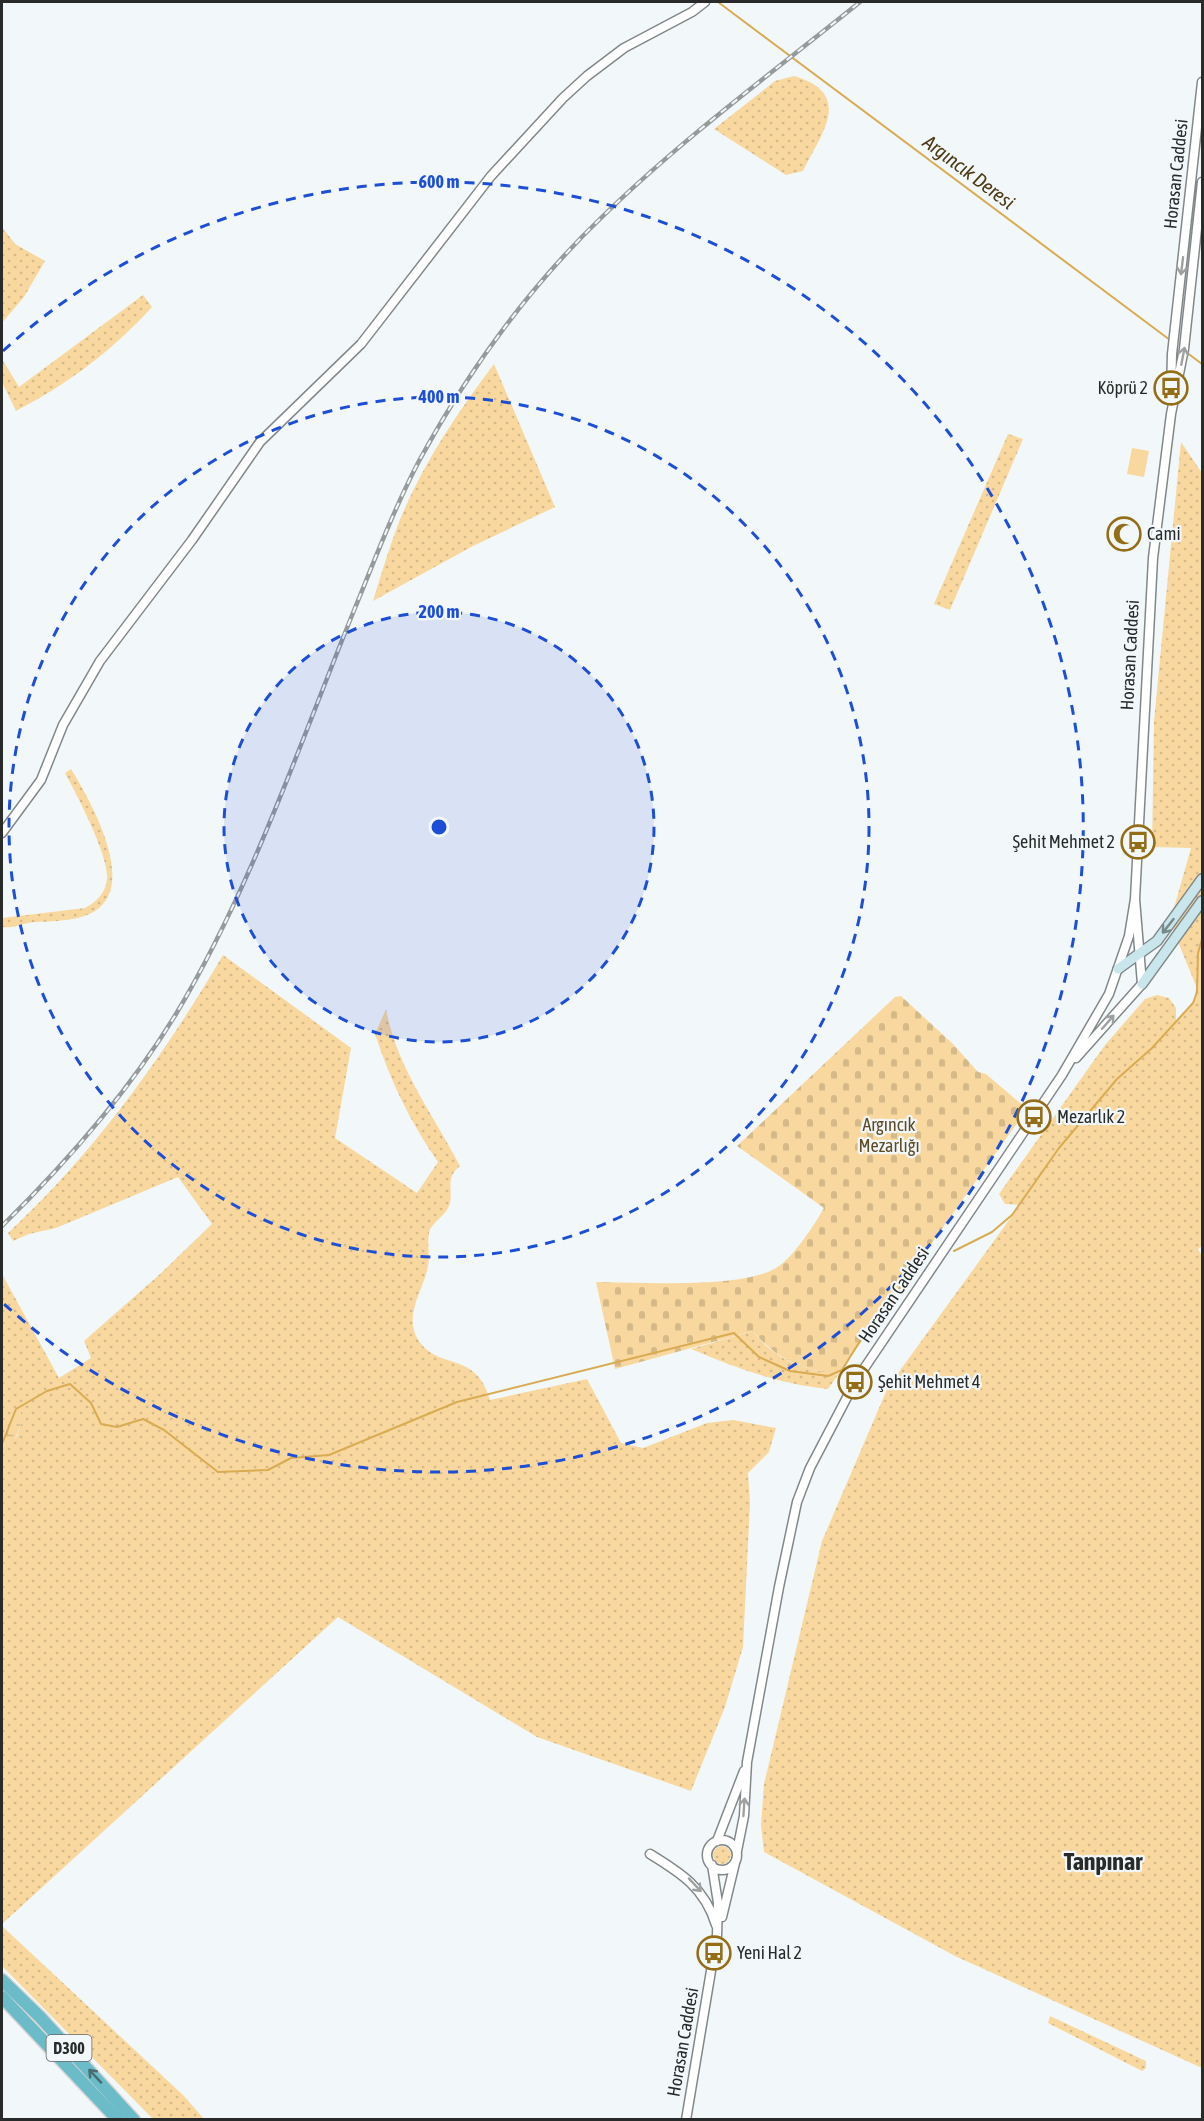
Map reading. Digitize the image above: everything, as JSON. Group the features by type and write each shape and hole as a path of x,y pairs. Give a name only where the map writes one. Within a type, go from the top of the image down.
{"highway":[{"name":"D300","path":"2,1980 40,2017 134,2120"},
{"name":"D300","path":"2,1997 118,2120"}],"main road":[{"path":"1118,969 1141,955 1157,941 1203,879"},
{"path":"1142,984 1203,901"}],"street":[{"path":"2,833 41,780 68,714 100,662 192,540 261,442 361,344 491,176 563,98 624,48 692,12 705,2"},
{"name":"Horasan Caddesi","path":"1171,414 1172,354 1203,82"},
{"name":"Horasan Caddesi","path":"737,1851 744,1816 747,1762 797,1502 820,1446 855,1382 1062,1075 1114,984 1128,936 1135,899 1151,579 1171,414 1184,349 1203,182"},
{"name":"Horasan Caddesi","path":"1062,1075 1142,984 1135,899"},
{"path":"1114,984 1119,996 1127,1000"},
{"name":"Horasan Caddesi","path":"717,1841 747,1762"},
{"path":"717,1841 729,1841 737,1851 735,1863 724,1869 712,1865 708,1854 710,1846 717,1841"},
{"path":"650,1854 687,1877 698,1888 709,1905 717,1935"},
{"name":"Horasan Caddesi","path":"686,2120 717,1935 735,1863"},
{"name":"Horasan Caddesi","path":"712,1865 718,1903 717,1935"}],"green space":[{"path":"794,76 813,84 824,93 828,104 828,116 818,143 803,171 786,175 714,129 775,81"},
{"path":"2,227 15,244 45,261 24,297 2,323"},
{"path":"143,295 152,307 122,338 72,378 16,411 2,382 2,359 19,387"},
{"path":"494,364 555,507 473,546 373,601 399,522 418,480 454,420"},
{"path":"1008,434 1023,439 950,610 934,604"},
{"path":"1181,442 1202,473 1202,1246 1198,1249 1202,1256 1202,2068 955,1956 764,1852 761,1825 764,1784 822,1541 888,1387 1020,1205 1005,1204 999,1194 1105,1045 1145,999 1157,995 1169,998 1176,1008 1176,1021 1195,1000 1196,986 1170,922 1191,848 1152,847 1154,721"},
{"path":"1132,448 1149,451 1144,477 1127,474"},
{"path":"71,769 88,799 105,838 111,859 112,878 109,895 99,908 86,916 70,920 2,927 2,918 85,908 97,900 105,889 107,879 103,856 65,773"},
{"path":"223,955 351,1048 335,1138 417,1193 438,1162 418,1132 402,1100 375,1034 386,1009 391,1031 407,1071 460,1166 455,1170 451,1179 451,1198 448,1208 430,1229 428,1266 413,1313 414,1332 427,1350 467,1367 476,1374 484,1384 490,1400 587,1379 621,1443 643,1448 707,1423 733,1420 776,1428 769,1452 748,1473 750,1503 743,1647 725,1707 691,1791 537,1737 338,1617 2,1924 2,1453 17,1436 21,1423 2,1444 2,1274 59,1378 91,1358 84,1341 159,1275 212,1224 178,1177 56,1228 29,1234 13,1241 8,1233 70,1170 126,1102 176,1030"},
{"name":"Argıncık Mezarlığı","path":"901,996 953,1044 978,1072 986,1074 1027,1109 838,1375 812,1369 781,1356 753,1331 615,1369 596,1282 691,1283 742,1279 763,1274 779,1266 798,1247 824,1208 737,1146 895,997"},
{"path":"753,1331 771,1350 791,1362 838,1375 828,1389 810,1387 758,1374 691,1349"},
{"path":"16,1409 21,1410 19,1429 11,1444 2,1453 2,1444"},
{"path":"722,1846 728,1849 731,1855 728,1861 722,1864 716,1861 713,1855 716,1849"},
{"path":"2,1926 184,2096 204,2119 153,2119 2,1966"},
{"path":"1050,2016 1146,2061 1146,2068 1142,2071 1048,2023"}],"waterway":[{"name":"Argıncık Deresi","path":"718,2 1170,340"},
{"name":"Argıncık Deresi","path":"1186,352 1202,364"},
{"path":"954,1251 992,1232 1012,1215 1059,1148 1117,1079 1152,1048 1193,1003 1197,992 1198,953 1202,939"},
{"path":"2,1444 16,1409 47,1391 70,1384 91,1403 101,1424 117,1427 143,1419 164,1430 218,1472 268,1470 291,1458 329,1455 457,1402 734,1333 759,1357 790,1371 828,1376 842,1370 873,1320 913,1272"}],"railway":[{"path":"2,1226 73,1152 117,1099 176,1014 203,966 228,917 273,815 401,497 438,428 501,332 549,272 632,188 696,133 860,2"}],"place":[{"name":"Köprü 2","path":"1171,388"},
{"name":"Cami","path":"1124,534"},
{"name":"Şehit Mehmet 2","path":"1138,842"},
{"name":"Mezarlık 2","path":"1034,1117"},
{"name":"Şehit Mehmet 4","path":"855,1382"},
{"name":"Yeni Hal 2","path":"714,1953"}],"district":[{"name":"Tanpınar","path":"1103,1862"}]}
